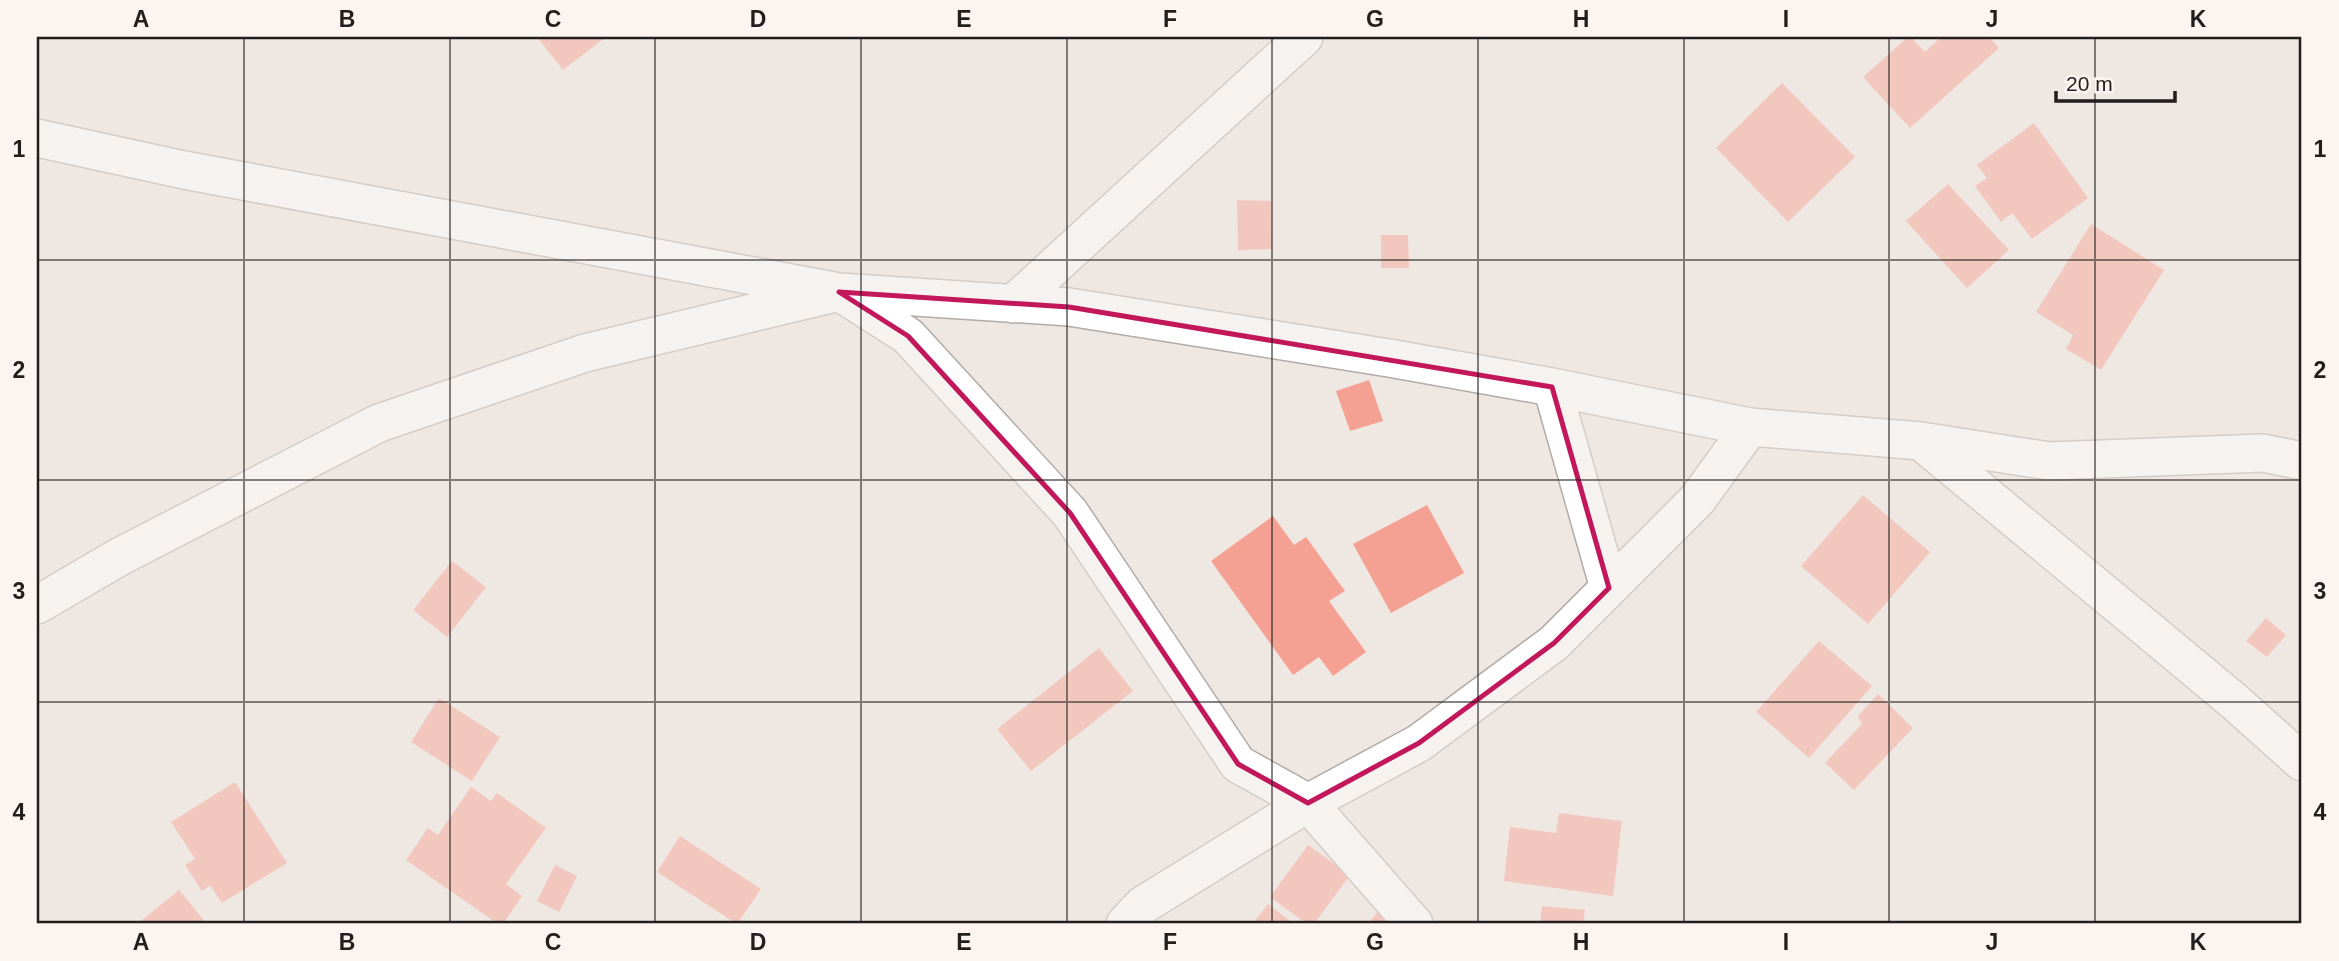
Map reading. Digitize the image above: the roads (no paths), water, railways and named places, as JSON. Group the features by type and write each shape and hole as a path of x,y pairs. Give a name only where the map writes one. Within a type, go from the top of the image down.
{"street":[{"path":"1013,304 1304,37"},
{"path":"37,138 184,170 839,292 1069,307 1389,358 1552,387 1750,427 1921,441 2049,461 2263,453 2302,461"},
{"path":"37,605 119,557 379,423 584,353 839,292 908,336 1070,513 1238,764 1308,803 1414,924"},
{"path":"1552,387 1609,588"},
{"path":"1125,924 1143,905 1308,803 1419,743 1553,643 1698,500 1750,427"},
{"path":"1921,441 2302,762"}]}
